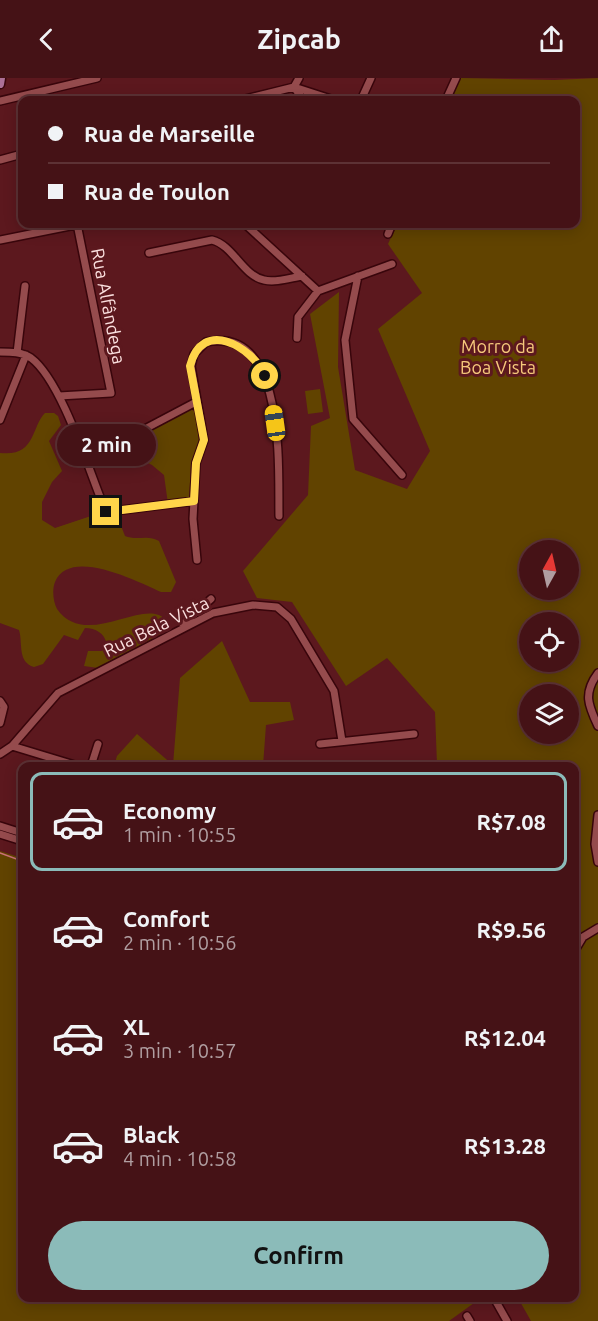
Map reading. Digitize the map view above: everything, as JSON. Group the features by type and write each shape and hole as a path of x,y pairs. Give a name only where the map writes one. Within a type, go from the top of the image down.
{"main road":[{"path":"0,84 1,78"}],"street":[{"path":"21,96 97,78"},
{"path":"294,87 299,78"},
{"path":"363,96 371,78"},
{"path":"448,96 456,78"},
{"path":"294,87 300,96"},
{"path":"263,96 294,87 321,96"},
{"path":"0,101 18,97"},
{"path":"0,160 18,155"},
{"path":"0,240 59,228"},
{"name":"Rua Alfândega","path":"59,396 111,393 80,228"},
{"path":"249,228 318,291"},
{"path":"388,234 390,228"},
{"path":"149,253 212,240 222,244 260,279 269,281 302,276"},
{"path":"297,338 298,317 318,291 392,264"},
{"path":"358,276 345,340 353,419 402,475"},
{"path":"17,353 25,286"},
{"path":"197,560 193,526 196,463 204,440 190,366 194,354 202,344 211,341 228,342 242,348 255,358 265,376 273,410 279,516"},
{"path":"0,352 26,355 42,369 59,396 106,512 194,501"},
{"path":"0,420 26,355"},
{"path":"79,446 124,440 196,402"},
{"path":"124,440 132,458"},
{"path":"176,630 211,600"},
{"name":"Rua Bela Vista","path":"0,754 12,746 58,693 176,630 213,613 238,606 266,605 286,612 330,682 338,704 342,741"},
{"path":"598,674 587,694 589,708 598,726"},
{"path":"0,723 2,703"},
{"path":"320,744 414,734"},
{"path":"92,762 98,744"},
{"path":"12,746 65,762"},
{"path":"598,815 595,843 598,862"},
{"path":"0,826 14,830 18,835"},
{"path":"3,835 14,830"},
{"path":"3,835 18,838"},
{"path":"579,944 583,937 598,927"},
{"path":"496,1302 507,1321"}],"green space":[{"name":"Morro da Boa Vista","path":"461,78 554,80 598,78 598,1321 531,1321 520,1302 579,1302 579,762 437,762 435,712 387,658 346,686 292,602 257,598 243,571 308,495 311,426 330,418 310,314 339,292 338,367 355,470 407,489 430,451 378,329 422,293 388,244 395,228 580,228 580,96 453,96"},
{"path":"320,389 323,412 308,414 305,391"},
{"path":"191,409 196,413 199,442 191,463 189,501 168,504 164,475 152,465 134,456 128,442"},
{"path":"45,413 54,413 58,416 61,425 49,441 62,471 52,482 42,502 42,520 55,528 100,514 118,518 125,536 151,538 159,541 176,582 171,592 161,592 106,570 75,567 63,572 53,588 54,599 57,609 69,620 83,625 98,624 143,614 155,614 165,619 161,634 98,668 84,666 88,651 102,651 107,644 102,634 96,630 85,628 78,640 64,635 43,664 34,667 29,665 23,657 19,630 0,623 0,453 12,453 26,446"},
{"path":"222,641 250,702 290,702 294,720 266,725 263,762 173,762 180,678"},
{"path":"137,734 170,762 115,762 117,756"},
{"path":"0,851 18,857 18,1302 475,1302 449,1321 0,1321"}],"waterway":[{"path":"0,853 18,860"}],"route":[{"path":"106,512 194,501 196,463 204,435 190,366 194,354 202,344 220,341 242,348 255,358 265,376"}]}
